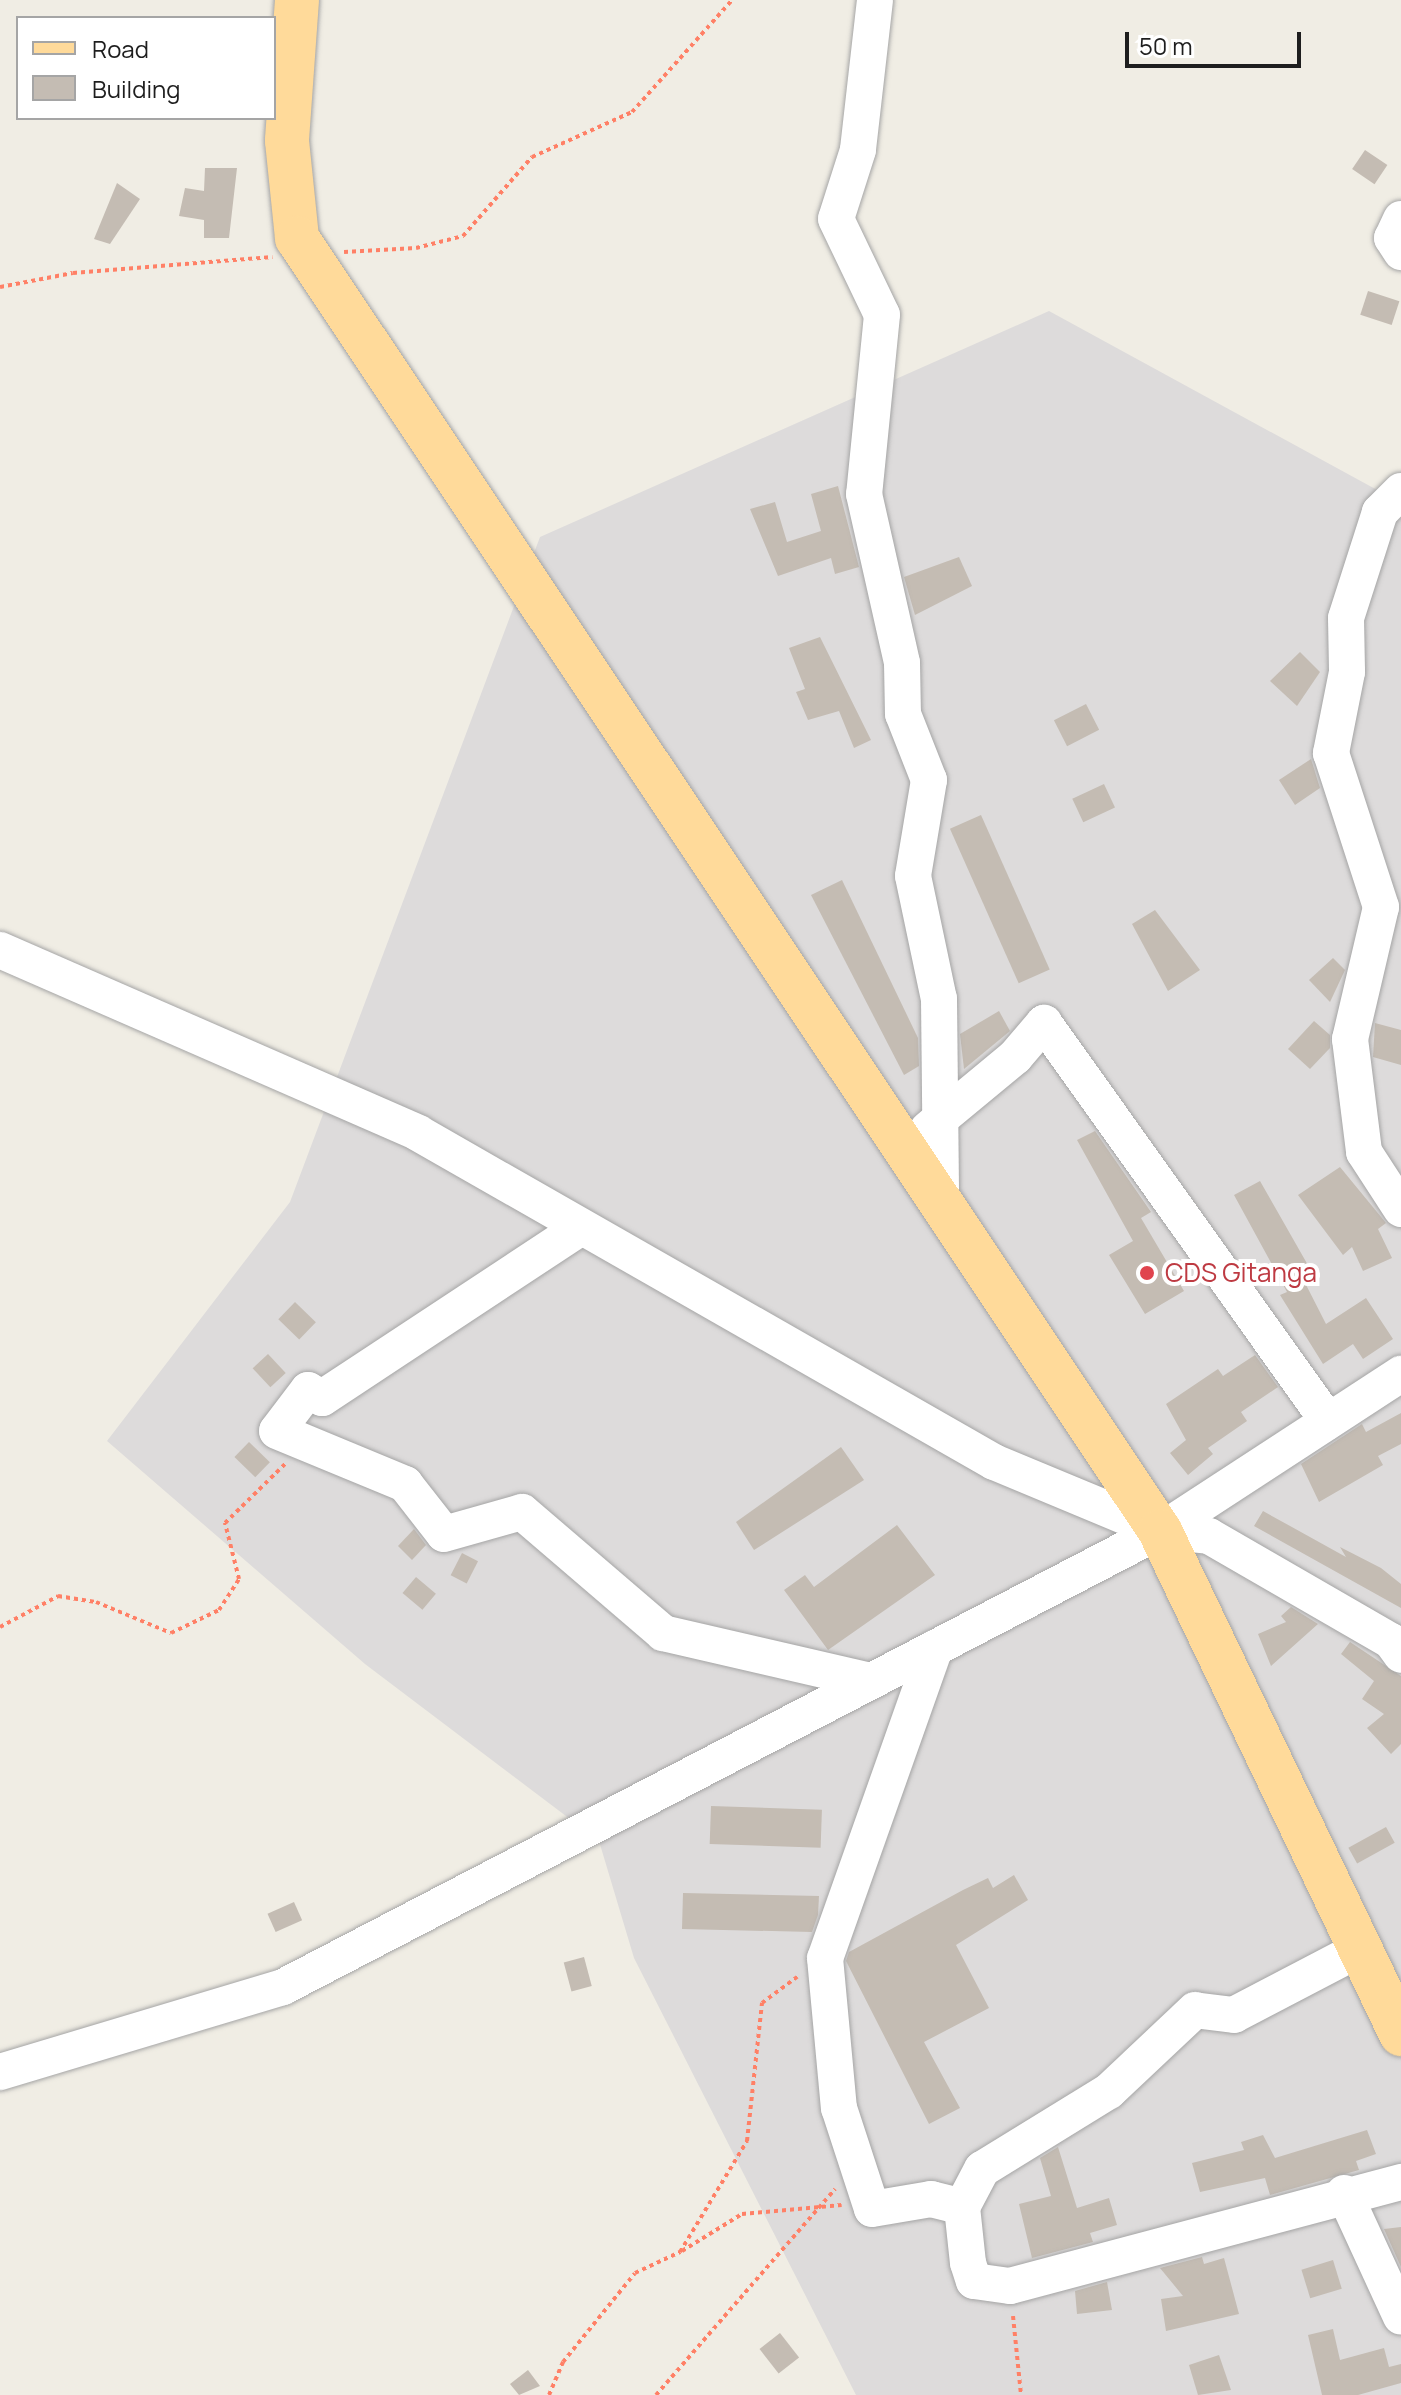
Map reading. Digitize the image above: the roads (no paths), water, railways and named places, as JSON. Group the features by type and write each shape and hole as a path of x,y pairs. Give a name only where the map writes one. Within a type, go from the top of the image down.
{"main road":[{"path":"297,0 287,141 297,238 1160,1531 1401,2034"}],"street":[{"path":"875,0 858,150 836,219 882,315 864,494 902,663 903,714 929,780 913,876 939,999 941,1202"},
{"path":"1401,219 1392,238 1401,252"},
{"path":"1401,491 1380,512 1346,618 1347,672 1331,753 1381,907 1350,1039 1364,1152 1401,1209"},
{"path":"0,950 418,1133 994,1462 1160,1531 1209,1536 1398,1645"},
{"path":"905,1147 1015,1057 1044,1023 1328,1421"},
{"path":"580,1228 322,1398 308,1390 277,1431 405,1484 444,1534 522,1512 663,1633 871,1681"},
{"path":"0,2072 283,1987 1160,1531 1401,1374"},
{"path":"935,1648 825,1958 839,2108 872,2209 931,2199 962,2207"},
{"path":"1360,1949 1234,2015 1195,2010 1109,2091 982,2169 962,2207 974,2281 1010,2286 1344,2193 1401,2182"},
{"path":"1344,2193 1401,2317"}],"place":[{"name":"CDS Gitanga","path":"1147,1273"}]}
